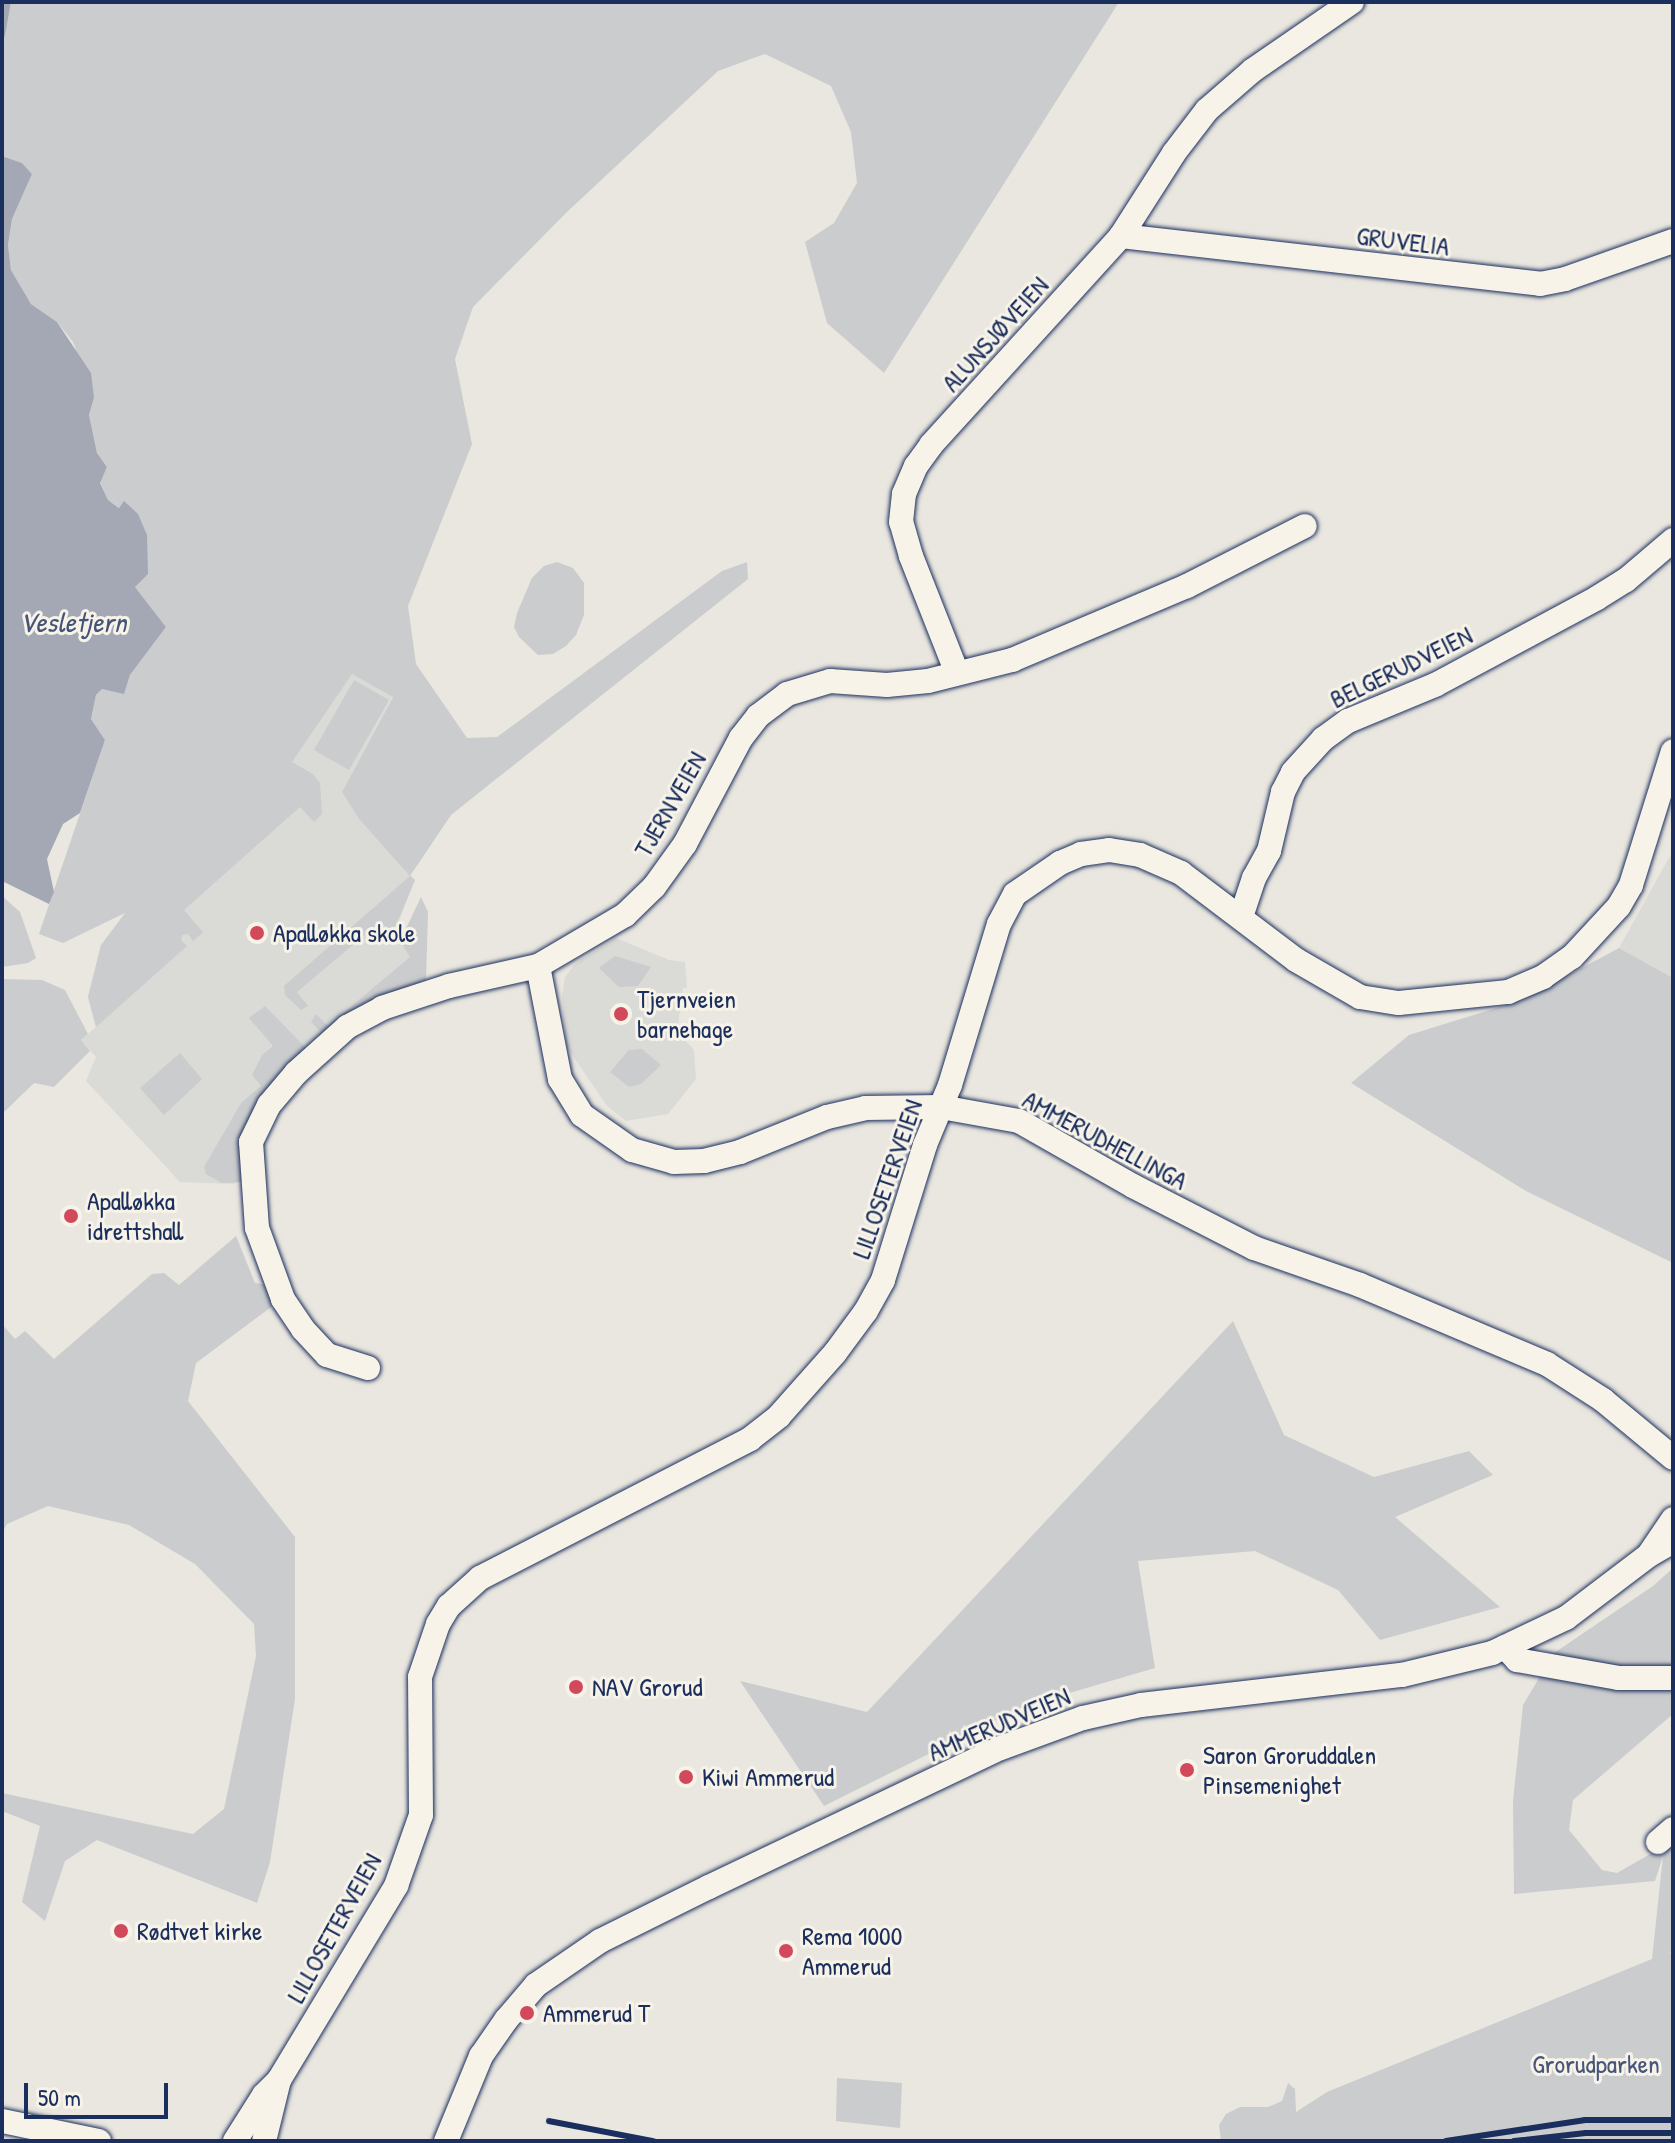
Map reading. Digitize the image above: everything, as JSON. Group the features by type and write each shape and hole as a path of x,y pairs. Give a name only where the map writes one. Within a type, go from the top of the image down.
{"street":[{"name":"ALUNSJØVEIEN","path":"957,673 904,533 904,494 916,466 931,445 1121,236 1182,141 1207,110 1253,70 1352,2"},
{"name":"GRUVELIA","path":"1121,236 1540,284 1565,279 1673,241"},
{"name":"TJERNVEIEN","path":"368,1368 327,1355 283,1299 257,1228 251,1142 269,1105 347,1027 415,995 538,966 625,915 644,898 685,844 741,738 771,705 807,686 830,681 887,685 1012,660 1187,586 1305,526"},
{"name":"BELGERUDVEIEN","path":"1241,917 1254,878 1269,851 1283,792 1293,772 1323,739 1348,721 1435,685 1597,598 1626,580 1673,540"},
{"name":"LILLOSETERVEIEN","path":"235,2141 264,2095 279,2080 396,1885 421,1815 420,1677 438,1624 449,1606 480,1578 750,1439 779,1416 835,1353 866,1311 883,1280 999,924 1015,894 1060,863 1081,854 1109,850 1140,855 1181,873 1296,960 1360,997 1399,1003 1508,992 1543,977 1572,957 1619,906 1631,885 1673,751"},
{"name":"AMMERUDHELLINGA","path":"538,966 560,1079 582,1115 632,1150 674,1162 704,1161 740,1152 827,1117 865,1108 941,1107 1019,1121 1133,1186 1254,1248 1498,1340 1547,1364 1603,1400 1673,1458"},
{"name":"AMMERUDVEIEN","path":"1649,1555 1673,1519"},
{"name":"AMMERUDVEIEN","path":"446,2141 472,2075 492,2039 520,2001 554,1970 627,1927 1001,1748 1083,1718 1141,1705 1402,1675 1460,1663 1505,1647 1578,1610 1649,1555 1673,1541"},
{"path":"1505,1647 1517,1660 1619,1678 1673,1678"},
{"name":"LILLOSETERVEIEN","path":"264,2141 279,2080"},
{"name":"AMMERUDVEIEN","path":"458,2141 459,2113"},
{"path":"2,2121 99,2141"}],"shaded area":[{"name":"Apalløkka skole","path":"352,673 393,696 342,792 359,819 415,880 399,921 426,980 395,992 324,1035 235,1184 180,1182 86,1081 96,1057 81,1040 96,1027 88,997 101,945 291,763"},
{"path":"1673,855 1673,978 1619,948"},
{"name":"Tjernveien barnehage","path":"616,938 669,960 685,962 687,988 683,988 677,1032 694,1050 696,1079 668,1114 626,1121 607,1106 566,1046 562,996 565,977 576,963"}],"green space":[{"path":"2,2 1119,2 884,373 827,323 805,242 834,223 857,183 851,132 831,86 765,54 718,71 568,211 473,307 455,359 472,444 408,606 416,664 467,738 497,737 722,571 747,562 748,579 451,815 410,876 359,819 342,792 393,697 352,674 292,762 313,774 320,783 322,814 314,822 300,807 184,910 203,932 193,941 188,934 182,935 181,940 187,946 96,1027 88,997 101,945 125,913 63,943 39,934 105,740 91,719 96,695 102,689 124,693 130,675 166,627 135,587 124,502 120,508 108,500 100,482 107,467 97,453 89,415 94,398 73,342 57,322 31,304 11,270 8,245 12,219 32,174 22,163 2,156"},
{"path":"557,562 573,568 584,583 584,615 576,635 566,646 553,654 538,655 519,637 514,627 532,578 544,566"},
{"path":"354,680 389,700 349,770 314,750"},
{"path":"410,876 415,880 393,932 380,922 297,992 308,1006 301,1010 285,995 284,986"},
{"path":"2,896 20,912 36,958 28,963 2,967"},
{"path":"421,897 428,912 426,980 395,992 324,1035 311,1022 316,1014 328,1026 410,957 400,941"},
{"path":"1619,948 1673,978 1673,1263 1526,1191 1351,1083 1409,1035 1522,1000"},
{"path":"615,956 651,967 638,986 619,987 599,968"},
{"path":"2,979 42,980 65,990 88,1034 81,1040 90,1051 54,1087 34,1083 2,1114"},
{"path":"265,1006 307,1049 242,1182 222,1183 206,1174 204,1167 241,1103 261,1086 252,1075 262,1055 273,1046 249,1018"},
{"path":"642,1049 661,1065 641,1084 629,1087 610,1072 629,1050"},
{"path":"180,1053 202,1079 164,1115 140,1088"},
{"path":"236,1236 255,1283 270,1285 278,1302 196,1363 188,1401 295,1537 295,1699 270,1862 257,1903 97,1840 65,1861 45,1921 22,1902 40,1826 2,1811 2,1793 193,1834 224,1809 256,1656 254,1624 195,1564 129,1525 48,1506 7,1524 2,1533 2,1324 15,1339 25,1331 54,1359 152,1274 164,1273 179,1285"},
{"path":"1233,1321 1284,1435 1374,1477 1469,1451 1493,1475 1395,1517 1500,1607 1380,1640 1338,1590 1255,1551 1138,1561 1155,1668 1025,1706 824,1806 740,1681 867,1712"},
{"name":"Grorudparken","path":"1673,1568 1673,1714 1573,1800 1569,1830 1602,1870 1617,1873 1673,1841 1673,1949 1670,1952 1673,1957 1673,2141 1221,2141 1219,2125 1226,2114 1240,2107 1268,2107 1282,2101 1288,2083 1295,2089 1296,2112 1327,2092 1652,1959 1663,1856 1655,1881 1514,1894 1513,1801 1523,1705 1554,1653 1653,1586"},
{"path":"837,2078 902,2083 900,2128 836,2121"}],"water":[{"name":"Vesletjern","path":"2,156 22,163 32,174 12,219 8,245 11,270 31,304 57,322 91,373 94,398 89,415 97,453 107,467 100,483 108,500 119,508 124,501 138,514 147,535 148,574 135,587 166,627 130,675 124,694 102,689 96,695 91,719 105,740 80,813 63,824 47,859 54,892 49,904 2,881"}],"waterway":[{"path":"2,35 8,2"}],"railway":[{"path":"1446,2141 1585,2120 1673,2120"},
{"path":"549,2121 653,2141"},
{"path":"1514,2141 1586,2133 1673,2133"}],"place":[{"name":"Apalløkka skole","path":"257,933"},
{"name":"Tjernveien barnehage","path":"621,1014"},
{"name":"Apalløkka idrettshall","path":"71,1216"},
{"name":"NAV Grorud","path":"576,1687"},
{"name":"Saron Groruddalen Pinsemenighet","path":"1187,1770"},
{"name":"Kiwi Ammerud","path":"686,1777"},
{"name":"Rødtvet kirke","path":"121,1931"},
{"name":"Rema 1000 Ammerud","path":"786,1951"},
{"name":"Ammerud T","path":"527,2013"}]}
